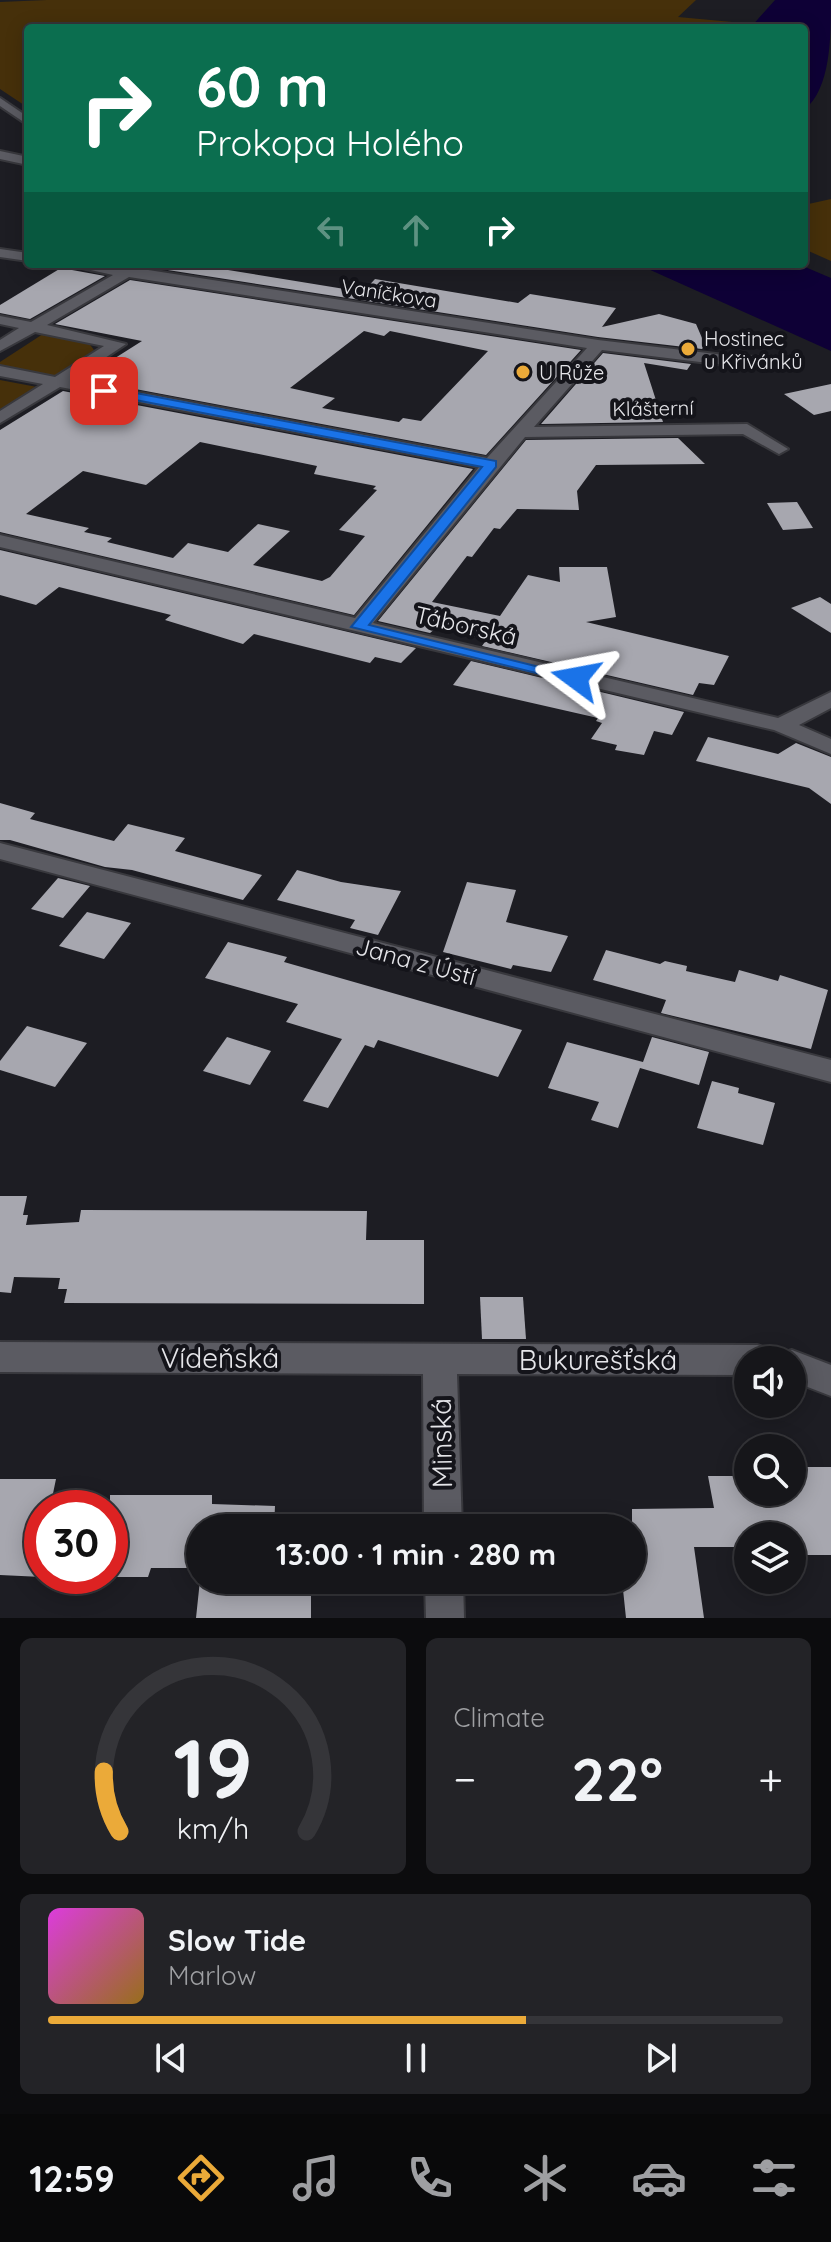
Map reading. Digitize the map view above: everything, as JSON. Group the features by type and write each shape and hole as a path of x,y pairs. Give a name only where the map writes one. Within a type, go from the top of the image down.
{"street":[{"path":"0,101 24,119"},
{"path":"0,155 24,160"},
{"path":"0,253 24,256"},
{"path":"0,346 133,268"},
{"name":"Vaníčkova","path":"133,268 598,345 741,362 784,359"},
{"path":"0,320 118,344 0,418"},
{"path":"359,627 491,464 598,345"},
{"path":"0,371 491,464"},
{"name":"Klášterní","path":"520,432 747,429 779,449"},
{"name":"Táborská","path":"0,541 781,725 831,747"},
{"path":"781,725 831,699"},
{"name":"Jana z Ústí","path":"0,851 831,1071"},
{"name":"Vídeňská","path":"0,1357 440,1358"},
{"name":"Bukurešťská","path":"440,1358 734,1360"},
{"name":"Minská","path":"440,1358 443,1514"},
{"path":"806,1371 831,1381"},
{"path":"444,1594 445,1618"}],"shaded area":[{"path":"696,0 678,17 754,24 24,24 24,105 0,89 0,2"},
{"path":"775,0 831,0 828,61 820,89 808,106 808,24 754,24"},
{"path":"831,199 831,261 808,251 808,204"},
{"path":"646,268 807,268 831,278 831,351"},
{"path":"43,334 88,342 94,350 56,377 0,367 0,362"},
{"path":"0,380 37,387 0,410"}],"building":[{"path":"61,268 105,276 30,319 0,313 0,305"},
{"path":"155,268 230,268 228,270 363,292 375,279 518,303 530,294 616,308 602,327 659,314 696,324 705,345 702,349 598,337"},
{"path":"130,280 581,350 486,455 82,379 142,341 55,324","holes":["364,331 384,336 390,331 488,351 421,421 403,418 399,422 322,408 335,398 290,388"]},
{"path":"603,353 691,364 687,370 644,363 663,422 541,424"},
{"path":"831,384 831,411 814,415 784,394"},
{"path":"63,391 473,469 354,615 0,532 0,430","holes":["200,442 317,466 314,474 376,486 373,489 377,490 339,530 365,536 330,577 322,581 253,565 290,531 258,524 228,552 188,543 173,558 107,542 112,538 84,532 89,528 26,514 83,471 146,485"]},
{"path":"678,438 705,464 596,465 577,491 579,510 517,509 500,529 494,528 472,557 467,556 432,602 500,616 528,575 560,582 559,567 607,567 616,617 586,622 729,656 714,685 699,683 693,695 482,646 487,639 436,628 430,633 378,621 526,440"},
{"path":"797,502 813,528 783,530 767,503"},
{"path":"0,550 416,648 401,663 375,657 370,663 254,634 243,644 165,620 171,615 59,587 36,605 0,595"},
{"path":"820,597 831,604 831,633 791,608"},
{"path":"471,661 684,712 672,735 654,731 644,755 615,750 617,745 591,739 602,723 596,721 598,718 453,685"},
{"path":"708,737 778,754 796,743 831,757 831,804 809,788 696,761"},
{"path":"0,803 35,813 30,819 114,841 128,824 185,838 175,851 262,875 243,900 132,870 105,867 10,840 0,840"},
{"path":"297,870 341,882 401,891 378,935 350,928 355,920 277,900"},
{"path":"58,878 90,886 63,918 31,909"},
{"path":"467,882 516,890 506,922 568,936 551,972 513,965 511,969 443,952"},
{"path":"87,912 131,923 104,959 59,946"},
{"path":"228,942 287,957 284,962 522,1030 498,1077 378,1040 374,1048 365,1045 328,1108 303,1101 342,1039 286,1022 298,1004 205,978"},
{"path":"606,950 660,964 665,961 687,966 686,971 735,982 739,970 778,981 780,975 828,990 811,1049 661,1013 666,1000 593,980"},
{"path":"27,1026 87,1043 55,1087 0,1070 0,1061"},
{"path":"227,1037 271,1051 250,1085 203,1071"},
{"path":"652,1037 709,1052 699,1085 640,1068 618,1128 591,1120 599,1102 548,1088 567,1042 643,1062"},
{"path":"712,1081 739,1088 738,1093 775,1103 763,1145 697,1128"},
{"path":"0,1196 27,1196 23,1215 28,1215 26,1225 79,1222 81,1210 367,1211 366,1240 424,1240 424,1304 64,1303 67,1289 58,1289 60,1278 14,1277 11,1293 0,1292"},
{"path":"480,1297 523,1297 526,1339 482,1339"},
{"path":"806,1467 831,1467 831,1555 806,1555 806,1522 734,1522 734,1547 694,1547 704,1618 626,1618 623,1594 646,1594 646,1514 632,1514 632,1509 714,1508 708,1476 734,1476 734,1506 806,1506"},
{"path":"0,1479 56,1479 54,1490 24,1490 24,1576 0,1575"},
{"path":"128,1495 212,1495 212,1504 275,1506 275,1514 186,1514 186,1568 151,1568 148,1577 128,1577"},
{"path":"199,1594 311,1595 311,1618 196,1618"}],"place":[{"name":"Hostinec u Křivánků","path":"688,349"},
{"name":"U Růže","path":"523,372"}],"route":[{"path":"104,391 491,464 359,627 576,678"}]}
